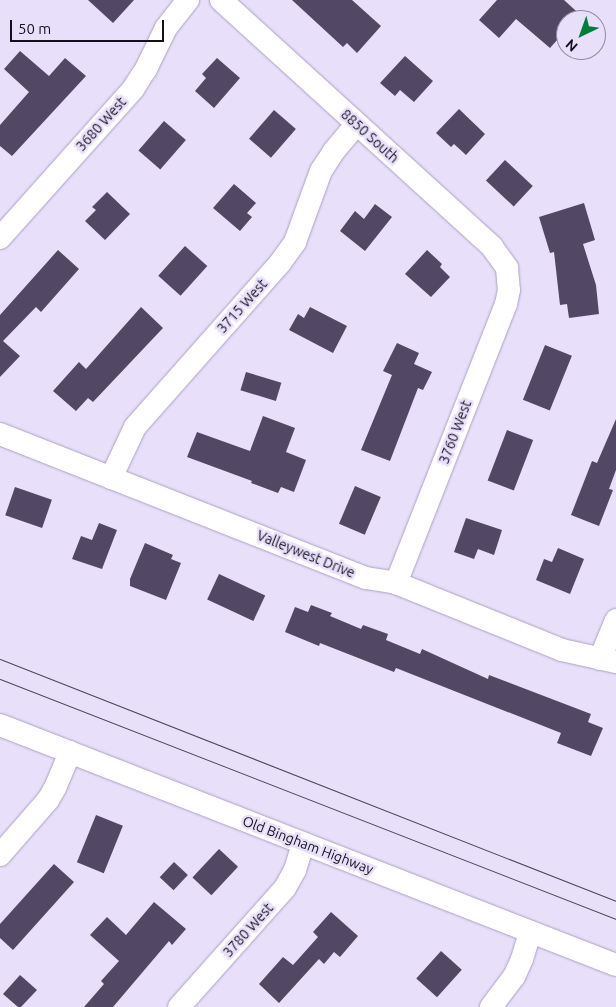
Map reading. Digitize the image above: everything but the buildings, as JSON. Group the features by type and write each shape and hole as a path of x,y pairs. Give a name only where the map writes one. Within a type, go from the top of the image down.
{"street":[{"name":"3680 West","path":"0,238 133,89 146,69 166,28 188,0"},
{"name":"8850 South","path":"221,0 492,247 507,268 509,278"},
{"name":"3715 West","path":"111,478 135,427 280,264 295,242 321,171 334,151 357,124"},
{"name":"3760 West","path":"396,583 506,304 509,278"},
{"name":"Valleywest Drive","path":"0,434 366,578 396,583 562,650 608,661"},
{"path":"608,661 616,620"},
{"name":"Old Bingham Highway","path":"0,725 616,965"},
{"path":"0,854 48,800 70,752"},
{"name":"3780 West","path":"179,1007 285,888 295,870 303,843"},
{"path":"491,1007 514,977 522,959 530,932"}],"tram line":[{"path":"0,659 616,901"},
{"path":"0,679 616,919"}]}
